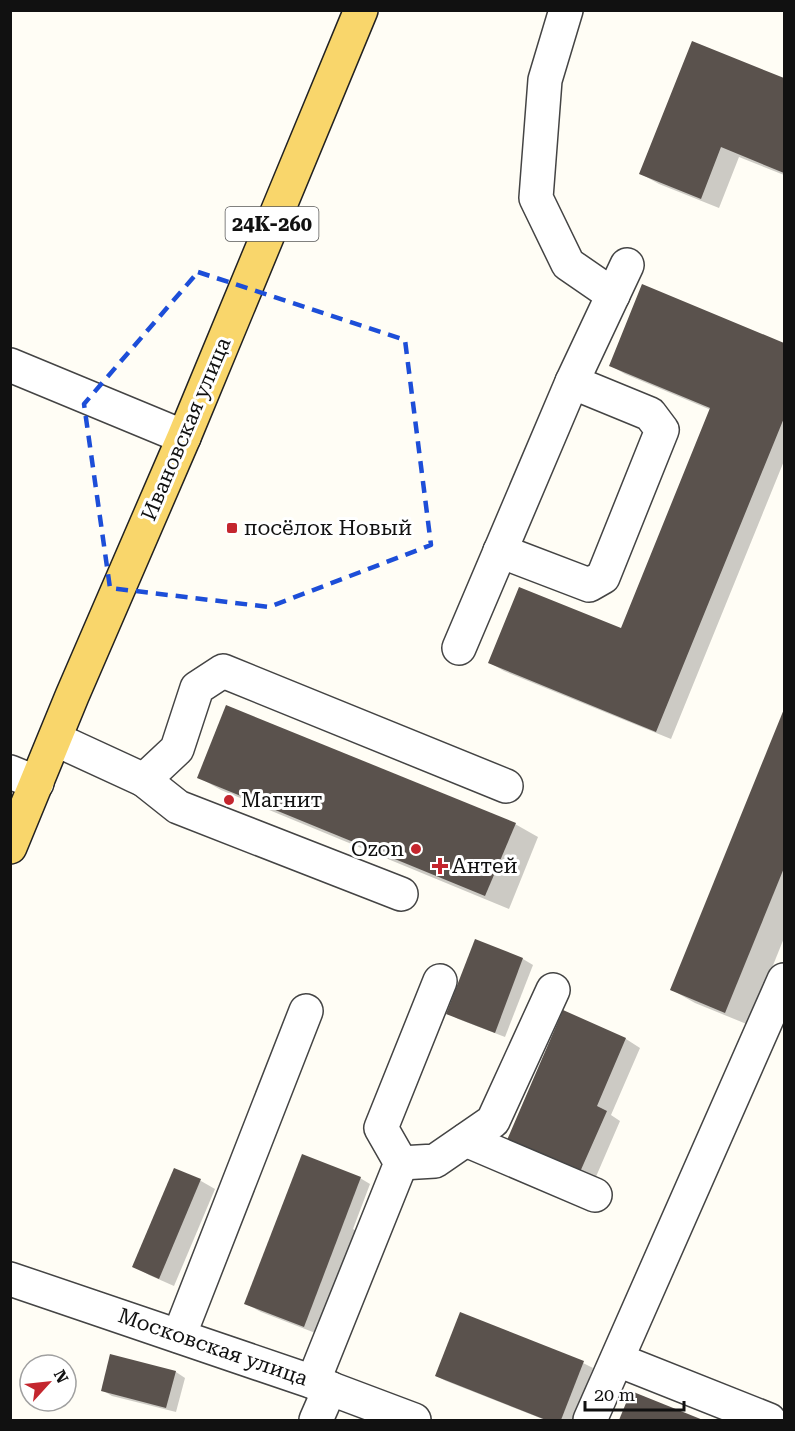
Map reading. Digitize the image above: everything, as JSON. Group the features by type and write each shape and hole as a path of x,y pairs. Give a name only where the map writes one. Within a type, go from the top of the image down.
{"main road":[{"name":"Ивановская улица","path":"10,848 24,777 55,739 184,437 361,10"}],"street":[{"path":"567,10 545,80 536,198 568,264 613,295"},
{"path":"459,648 572,382 627,265"},
{"path":"10,365 184,437"},
{"path":"500,551 589,585 603,577 662,430 650,414 572,382"},
{"path":"144,780 177,749 197,688 223,670 506,786"},
{"path":"55,739 144,780 178,807 400,894"},
{"path":"590,1420 784,980"},
{"path":"316,1420 321,1385 401,1163 381,1128 440,981"},
{"path":"401,1163 435,1161 493,1121 553,990"},
{"path":"179,1336 306,1011"},
{"path":"466,1140 595,1196"},
{"name":"Московская улица","path":"10,1279 321,1385 414,1420"},
{"path":"618,1360 769,1420"}],"highlighted area":[{"path":"198,272 405,340 431,545 269,607 110,588 84,404"}],"building":[{"path":"692,41 784,78 784,173 721,147 701,199 639,174"},
{"path":"642,284 784,343 784,418 656,732 488,663 519,587 621,628 710,408 609,366"},
{"path":"226,705 516,823 485,896 197,778"},
{"path":"784,709 784,868 725,1013 670,990"},
{"path":"475,939 523,958 495,1033 446,1014"},
{"path":"563,1010 626,1038 597,1106 607,1111 580,1172 507,1140"},
{"path":"302,1154 361,1177 304,1327 244,1304"},
{"path":"174,1168 201,1179 159,1279 132,1267"},
{"path":"460,1312 584,1361 561,1420 546,1420 435,1376"},
{"path":"110,1354 176,1371 166,1408 101,1391"},
{"path":"631,1391 703,1420 619,1420"}],"place":[{"name":"посёлок Новый","path":"232,528"},
{"name":"Магнит","path":"229,800"},
{"name":"Ozon","path":"416,849"},
{"name":"Антей","path":"440,866"}]}
